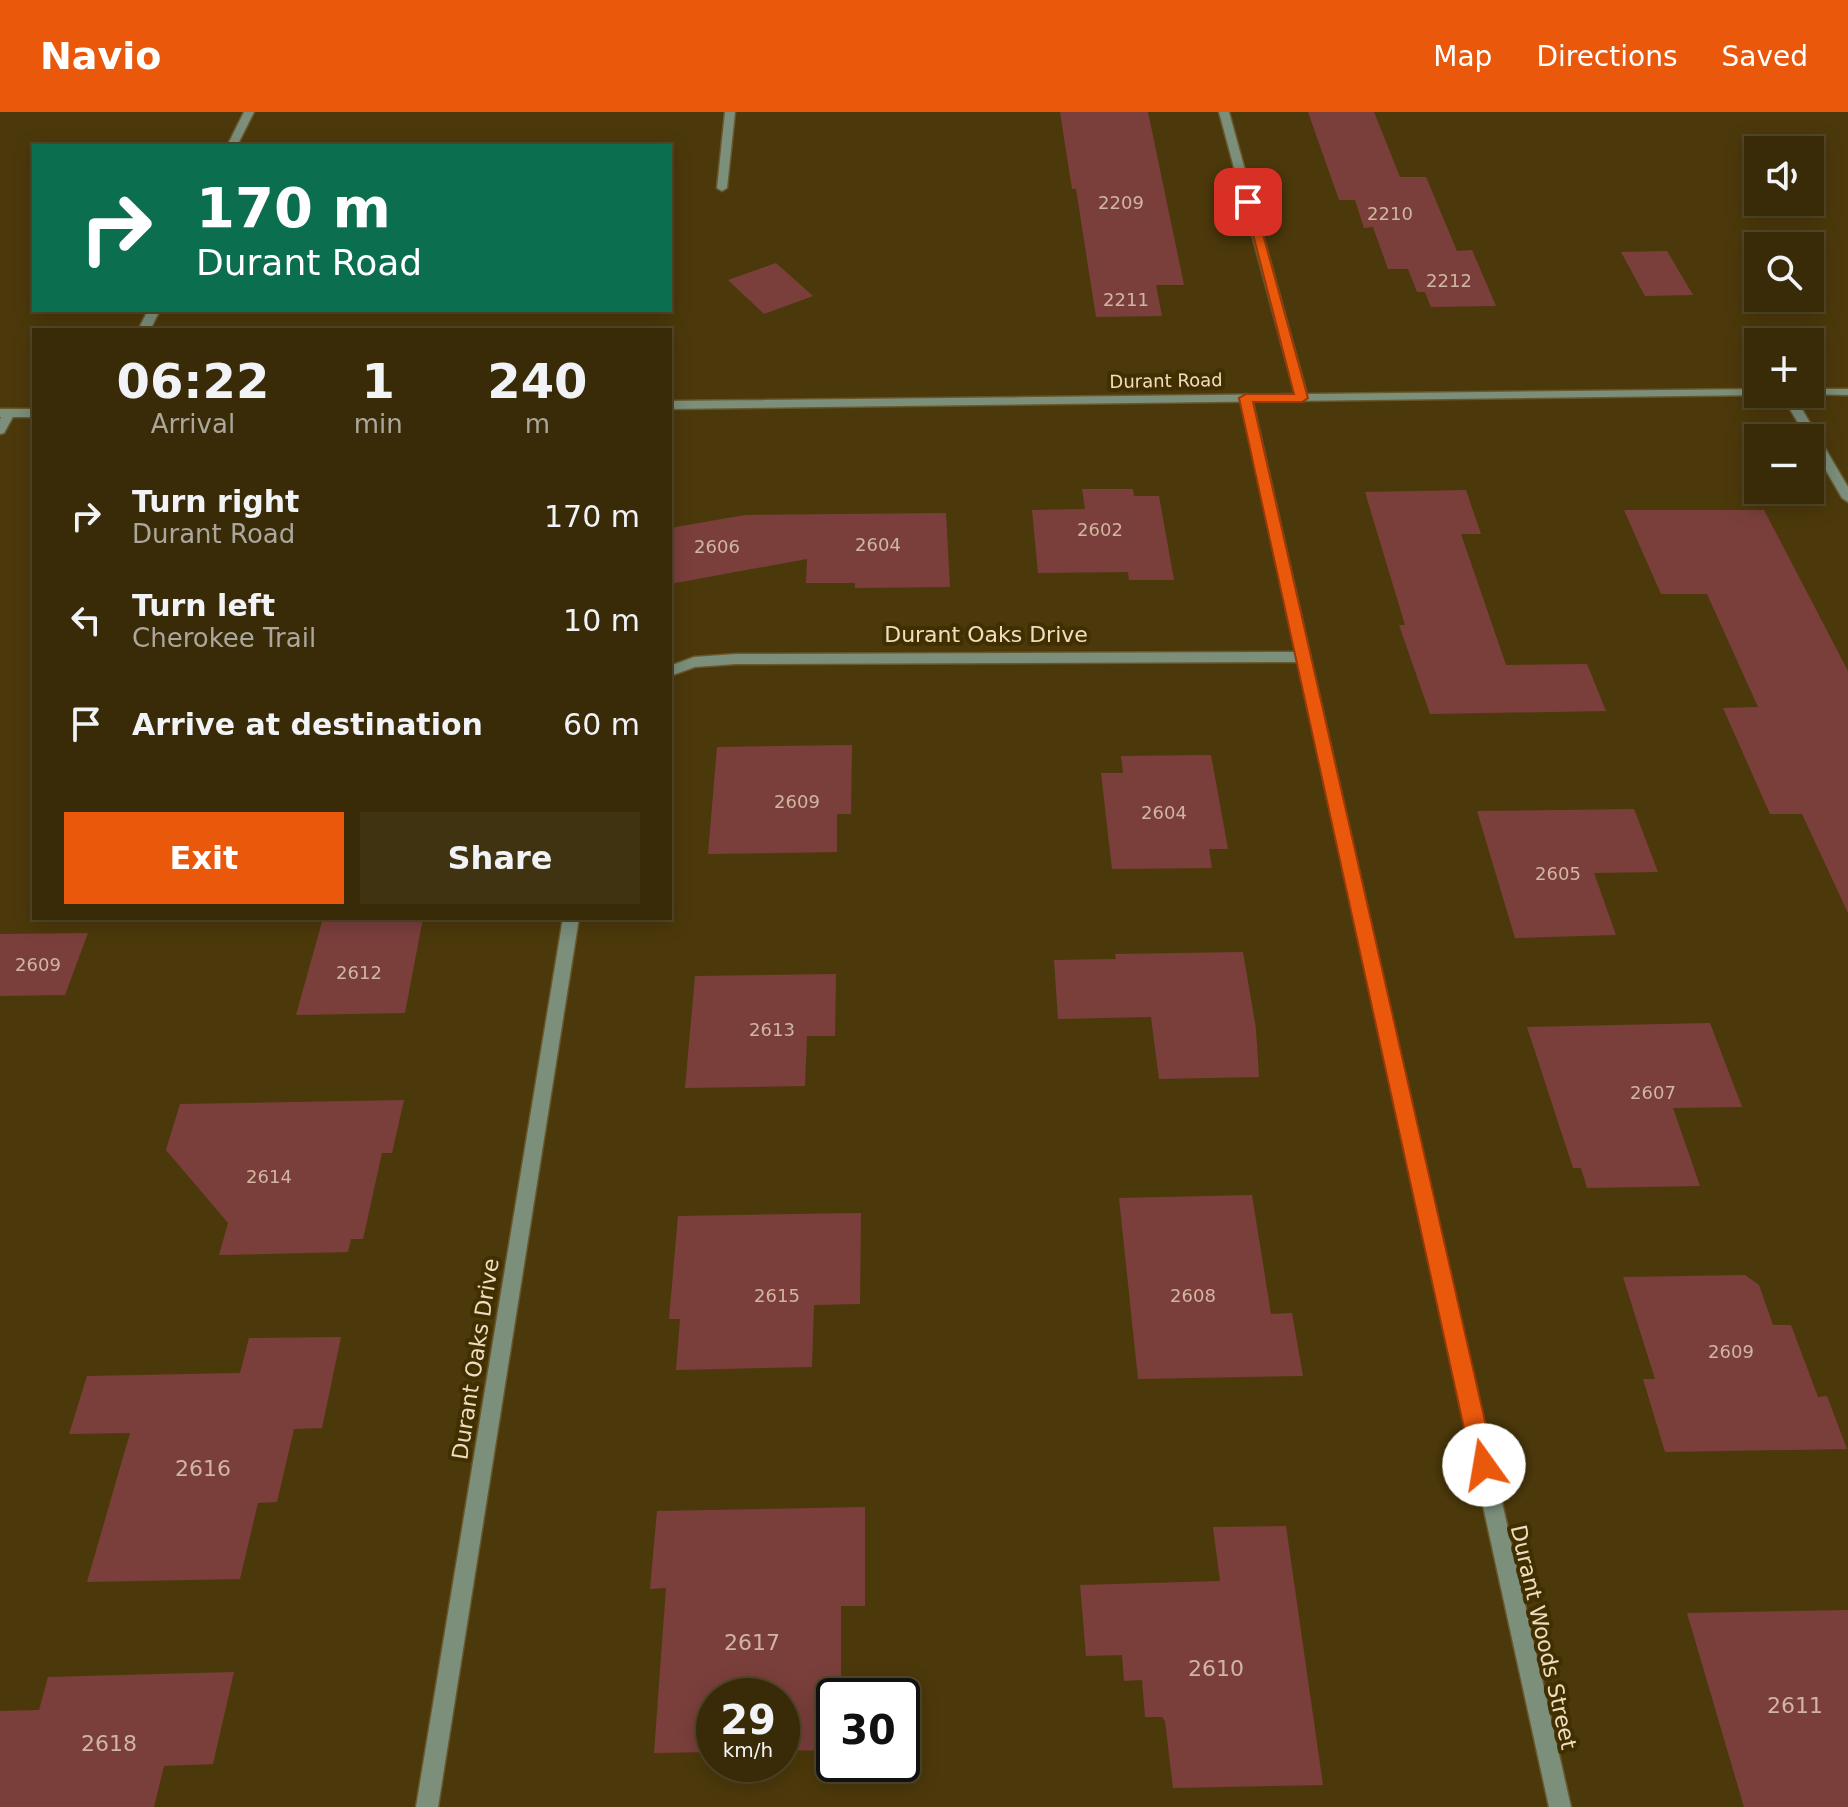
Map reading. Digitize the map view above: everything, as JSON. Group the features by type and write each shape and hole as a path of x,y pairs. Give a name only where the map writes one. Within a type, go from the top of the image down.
{"street":[{"path":"233,144 249,112"},
{"path":"722,188 730,112"},
{"path":"1224,112 1302,398"},
{"path":"1824,392 1848,392"},
{"name":"Durant Road","path":"672,405 1744,393"},
{"name":"Durant Woods Street","path":"1246,398 1560,1807"},
{"path":"1795,408 1848,498"},
{"path":"0,430 4,413 32,413"},
{"name":"Durant Oaks Drive","path":"672,670 694,662 736,659 1303,657"},
{"name":"Durant Oaks Drive","path":"427,1807 571,920"}],"building":[{"path":"1060,112 1148,112 1184,285 1156,285 1162,316 1096,317 1076,189 1072,189"},
{"path":"1308,112 1374,112 1400,177 1426,177 1457,251 1472,250 1496,306 1431,307 1425,292 1417,292 1408,269 1388,269 1373,227 1364,228 1355,200 1339,200"},
{"path":"1667,251 1693,295 1645,296 1621,252"},
{"path":"776,263 813,296 764,314 728,280"},
{"path":"1082,489 1133,489 1134,496 1159,496 1174,580 1129,580 1128,572 1038,573 1032,510 1085,509"},
{"path":"1466,490 1481,534 1461,534 1506,665 1587,664 1606,711 1430,714 1399,625 1405,625 1365,492"},
{"path":"1624,510 1764,510 1848,671 1848,913 1802,814 1770,814 1723,708 1758,707 1707,594 1661,594"},
{"path":"946,513 950,587 855,588 855,583 806,583 807,559 672,584 672,528 745,515"},
{"path":"852,745 851,814 837,814 837,852 708,854 717,747"},
{"path":"1211,755 1228,849 1209,849 1212,868 1112,869 1101,773 1123,773 1121,756"},
{"path":"1634,809 1658,872 1594,873 1616,935 1515,938 1477,811"},
{"path":"322,920 423,920 405,1013 296,1015"},
{"path":"88,933 65,995 0,996 0,934"},
{"path":"1243,952 1256,1029 1259,1077 1159,1079 1151,1017 1058,1019 1054,960 1116,959 1115,954"},
{"path":"836,974 835,1036 807,1036 805,1086 685,1088 695,976"},
{"path":"1710,1023 1742,1107 1673,1108 1700,1186 1587,1188 1581,1168 1573,1168 1527,1027"},
{"path":"404,1100 392,1153 382,1153 363,1239 351,1239 348,1252 219,1255 228,1223 166,1150 180,1104"},
{"path":"1252,1195 1271,1314 1292,1313 1303,1376 1138,1379 1119,1198"},
{"path":"861,1213 860,1304 814,1305 812,1367 676,1370 680,1319 669,1319 678,1216"},
{"path":"1745,1275 1759,1285 1773,1325 1791,1325 1818,1397 1827,1396 1847,1449 1665,1452 1643,1379 1655,1379 1623,1277"},
{"path":"341,1337 322,1428 294,1429 277,1502 258,1503 240,1579 87,1582 130,1433 69,1434 87,1376 240,1373 249,1338"},
{"path":"865,1507 865,1606 841,1606 841,1678 816,1678 816,1750 800,1751 800,1678 696,1678 696,1752 654,1753 666,1588 650,1589 657,1511"},
{"path":"1286,1526 1323,1785 1173,1788 1165,1721 1162,1717 1145,1717 1142,1680 1124,1681 1122,1655 1086,1656 1080,1585 1220,1581 1213,1527"},
{"path":"1848,1610 1848,1807 1744,1807 1687,1613"},
{"path":"234,1672 213,1764 164,1766 154,1807 0,1807 0,1711 39,1710 48,1677"}],"route":[{"path":"1248,202 1302,398 1246,398 1484,1465"}]}
